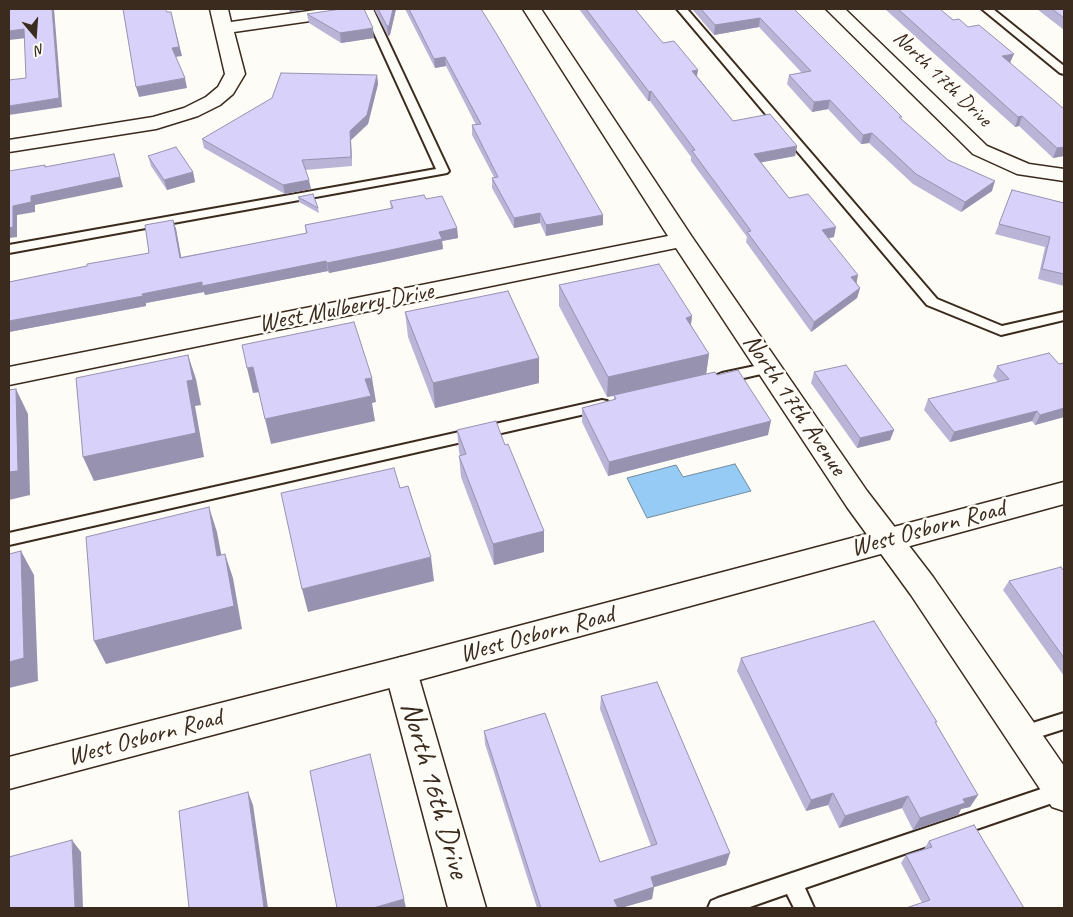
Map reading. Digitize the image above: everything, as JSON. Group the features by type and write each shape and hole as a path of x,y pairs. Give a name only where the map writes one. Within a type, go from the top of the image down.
{"street":[{"path":"9,146 156,122 191,112 213,101 226,90 235,74 219,9"},
{"path":"225,28 359,9"},
{"name":"North 17th Avenue","path":"532,9 682,240 858,499 922,586 1063,793"},
{"name":"North 17th Drive","path":"835,9 980,150 1024,170 1064,175"},
{"name":"West Mulberry Drive","path":"9,376 682,240"},
{"name":"West Osborn Road","path":"9,773 400,671 1064,493"},
{"name":"North 16th Drive","path":"400,671 467,908"}],"lane":[{"path":"9,249 443,170 368,9"},
{"path":"682,9 932,302 1000,331 1064,316"},
{"path":"988,9 1064,71"},
{"path":"709,382 769,368"},
{"path":"9,539 621,401"},
{"path":"1023,734 1064,721"},
{"path":"718,908 1063,793"},
{"path":"792,883 804,908"}],"water":[{"path":"735,464 751,491 647,518 627,478 676,465 683,477"}],"building":[{"path":"9,9 52,9 59,98 9,106 9,80 26,78 24,29 9,31"},
{"path":"123,9 165,9 167,12 171,12 179,47 172,48 185,78 136,87"},
{"path":"341,9 364,9 373,28 340,33 307,14"},
{"path":"378,9 393,9 389,26 387,26"},
{"path":"409,9 481,9 603,215 546,225 540,213 514,218 492,178 498,177 472,125 481,124 445,57 434,59"},
{"path":"586,9 635,9 663,43 674,41 698,70 692,71 733,121 770,114 797,146 754,154 789,198 808,194 836,227 822,230 858,275 851,277 860,288 814,322 747,232 751,231 692,151 695,150"},
{"path":"701,9 794,9 902,117 899,117 948,160 995,181 965,202 916,174 872,133 863,135 830,100 814,102 789,75 811,71 760,18 715,25"},
{"path":"898,9 940,9 953,20 959,19 968,27 979,25 1014,54 1002,56 1064,109 1064,147 1057,148 1022,116 1018,117"},
{"path":"1052,9 1064,9 1064,18"},
{"path":"281,73 377,75 367,115 350,131 351,157 302,160 309,180 283,185 202,139 272,98"},
{"path":"176,147 193,172 164,180 148,156"},
{"path":"114,154 120,177 31,196 31,202 13,206 13,227 9,228 9,171 45,165 45,167"},
{"path":"1012,190 1064,203 1064,274 1042,269 1050,237 999,224"},
{"path":"313,194 318,208 298,197"},
{"path":"424,195 426,199 442,196 457,228 439,232 442,239 202,286 202,282 142,294 143,296 9,321 9,282 87,266 87,264 149,253 145,225 173,220 180,258 307,233 305,225 393,208 390,201"},
{"path":"659,264 692,316 686,318 709,354 608,377 559,285"},
{"path":"508,291 539,358 433,383 405,312"},
{"path":"354,322 372,378 365,379 371,396 265,419 253,367 247,368 242,345"},
{"path":"1049,353 1059,364 1064,363 1064,408 1040,415 1037,411 954,432 928,399 1009,379 997,366"},
{"path":"188,355 193,380 187,381 196,433 83,457 76,378"},
{"path":"846,365 894,430 860,438 814,372"},
{"path":"738,370 771,421 609,462 582,408 616,399 614,395 715,372 717,375"},
{"path":"16,389 18,471 9,472 9,390"},
{"path":"496,421 505,445 508,444 544,531 493,544 459,456 466,454 457,430"},
{"path":"394,468 400,488 408,486 431,557 302,589 281,493"},
{"path":"209,507 217,556 225,554 234,606 94,641 86,537"},
{"path":"21,551 24,658 9,662 9,554"},
{"path":"1061,567 1064,569 1064,658 1009,581"},
{"path":"874,621 937,722 935,722 978,795 963,799 965,803 920,818 908,796 845,816 833,793 811,800 741,658"},
{"path":"657,682 730,853 651,877 654,887 614,900 618,908 541,908 484,731 545,713 600,862 657,844 601,696"},
{"path":"370,754 404,899 373,908 337,908 310,771"},
{"path":"248,792 264,908 189,908 179,811"},
{"path":"974,825 1024,908 906,908 930,900 906,855 932,847 929,841"},
{"path":"72,840 75,908 9,908 9,857"}]}
